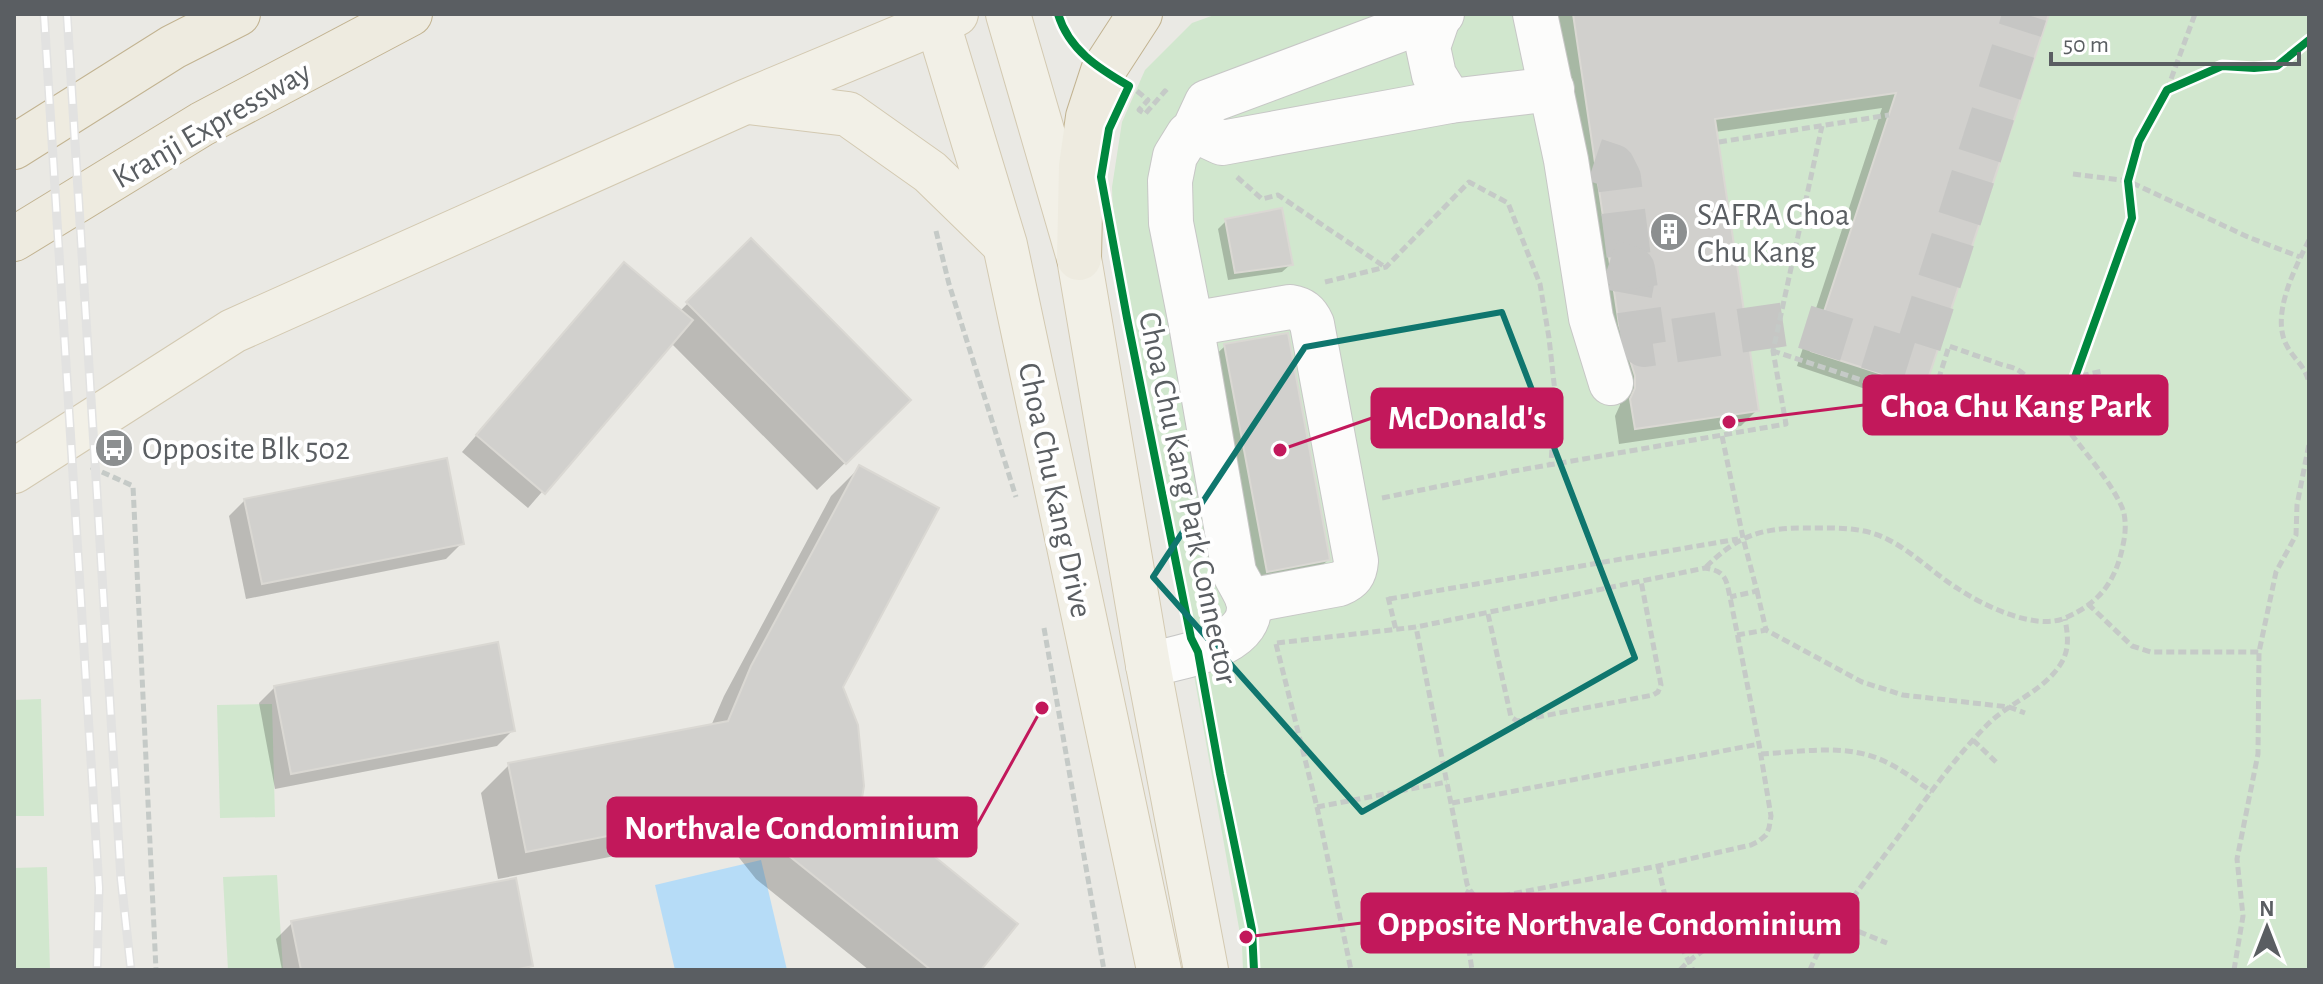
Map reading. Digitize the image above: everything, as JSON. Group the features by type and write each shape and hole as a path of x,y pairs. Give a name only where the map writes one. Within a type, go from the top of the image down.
{"highway":[{"path":"14,147 173,47 238,14"},
{"name":"Kranji Expressway","path":"14,239 202,124 410,14"},
{"path":"1079,258 1081,166 1088,117 1103,71 1140,14"}],"main road":[{"name":"Choa Chu Kang Drive","path":"1008,14 1079,258 1147,656 1206,970"},
{"name":"Choa Chu Kang Drive","path":"943,17 1005,245 1159,970"},
{"path":"14,471 233,331 943,17"},
{"path":"745,102 848,114 930,172 1005,245"}],"lane":[{"path":"1441,14 1428,47 1434,75 1450,101"},
{"path":"1147,656 1217,631 1241,587 1171,223 1170,181 1175,156 1194,130 1207,102 1441,14"},
{"path":"1535,14 1552,89 1581,160 1604,311 1611,383"},
{"path":"1194,130 1222,143 1450,101 1552,89"},
{"path":"1191,324 1290,307 1308,314 1312,324 1356,561 1355,572 1349,580 1339,584 1241,587"}],"path":[{"path":"2160,103 2195,14"},
{"path":"2167,90 2181,84"},
{"path":"1719,142 1889,115"},
{"path":"1369,500 1786,424 1773,351 1822,126"},
{"path":"2129,193 2132,167"},
{"path":"2073,174 2128,181 2248,237 2300,257"},
{"path":"1278,195 1386,267 1469,182 1508,203 1540,284 1549,338 1555,392 1551,465"},
{"path":"935,228 949,284 1018,502"},
{"path":"2309,240 2286,291 2280,325 2286,345 2306,370 2309,383"},
{"path":"1389,599 1791,528 1868,532 1888,539 1955,587 1987,605 2027,620 2054,621 2065,618 2088,604 2108,586 2118,568 2125,532 2122,506 2060,419 2018,370 1949,346 1931,403 1773,351"},
{"path":"2070,392 2080,363"},
{"path":"2034,386 2103,371"},
{"path":"2060,419 2065,405"},
{"path":"1722,436 1766,630"},
{"path":"2234,970 2243,916 2237,859 2258,754 2259,652 2276,572 2296,535 2297,505 2309,444"},
{"path":"81,463 133,486 156,970"},
{"path":"1705,568 1716,556 1743,538"},
{"path":"1351,970 1317,807 1276,643 1416,627 1705,568 1716,569 1725,576 1730,597 1761,754 1771,816 1769,828 1766,835 1751,845 1658,866 1478,898 1469,890 1416,627"},
{"path":"1488,614 1511,717 1517,721 1653,695 1661,685 1641,581"},
{"path":"1730,597 1757,591"},
{"path":"2088,604 2132,646 2151,652 2259,652"},
{"path":"1810,970 1816,954 1836,924 1955,760 2009,707 2044,683 2059,668 2067,654 2065,618"},
{"path":"1043,625 1104,970"},
{"path":"1737,635 1766,630 1838,670 1881,689 1925,699 2009,707 2025,713"},
{"path":"1973,740 1996,762"},
{"path":"1452,803 1759,744"},
{"path":"1761,754 1819,750 1855,752 1883,760 1932,792"},
{"path":"1317,807 1447,782"},
{"path":"1658,866 1673,930 1693,970"},
{"path":"1469,890 1462,903 1472,970"},
{"path":"1680,970 1705,949 1757,929 1814,922 1836,924 1887,943"}],"highlighted area":[{"path":"1502,312 1635,658 1362,812 1153,577 1305,347"}],"green space":[{"path":"1217,14 2309,14 2309,970 1243,970 1242,945 1113,220 1112,187 1122,122 1145,70 1192,23"},
{"path":"41,699 44,816 14,816 14,700"},
{"path":"272,704 275,817 220,818 217,705"},
{"path":"47,867 50,970 14,970 14,868"},
{"path":"277,875 283,970 228,970 223,877"}],"water":[{"path":"761,860 787,970 675,970 655,885"}],"building":[{"name":"SAFRA Choa Chu Kang","path":"1573,14 2049,14 1925,388 1811,351 1896,93 1715,119 1759,411 1635,429 1630,399 1635,388 1635,376 1619,325"},
{"path":"1282,208 1293,265 1235,273 1225,219"},
{"path":"751,238 911,400 846,464 686,302"},
{"path":"624,262 693,320 545,494 476,435"},
{"path":"1288,333 1330,560 1267,572 1224,344"},
{"path":"447,458 464,544 262,584 244,499"},
{"path":"859,465 939,508 843,687 858,725 864,786 862,798 1018,924 981,970 931,970 783,851 750,808 526,852 508,763 728,721 751,666"},
{"path":"498,642 515,731 291,774 274,686"},
{"path":"516,878 533,966 514,970 301,970 291,921"}],"tunnel":[{"path":"1610,261 1633,269 1644,345 1793,323 1914,361 2025,14"},
{"path":"1595,160 1613,166 1619,178 1632,283 1630,294"}],"railway":[{"path":"44,14 99,888 97,970"},
{"path":"67,14 121,879 131,970"}],"cycle path":[{"name":"Choa Chu Kang Park Connector","path":"1058,14 1077,48 1096,65 1129,86 1109,129 1101,177 1252,930 1254,970"},
{"path":"2060,419 2132,218 2128,181 2139,141 2167,90 2222,66 2277,66 2309,40"}],"place":[{"name":"SAFRA Choa Chu Kang","path":"1669,232"},
{"name":"Choa Chu Kang Park","path":"1729,422"},
{"name":"Opposite Blk 502","path":"114,448"},
{"name":"McDonald's","path":"1280,450"},
{"name":"Northvale Condominium","path":"1042,708"},
{"name":"Opposite Northvale Condominium","path":"1246,937"}]}
